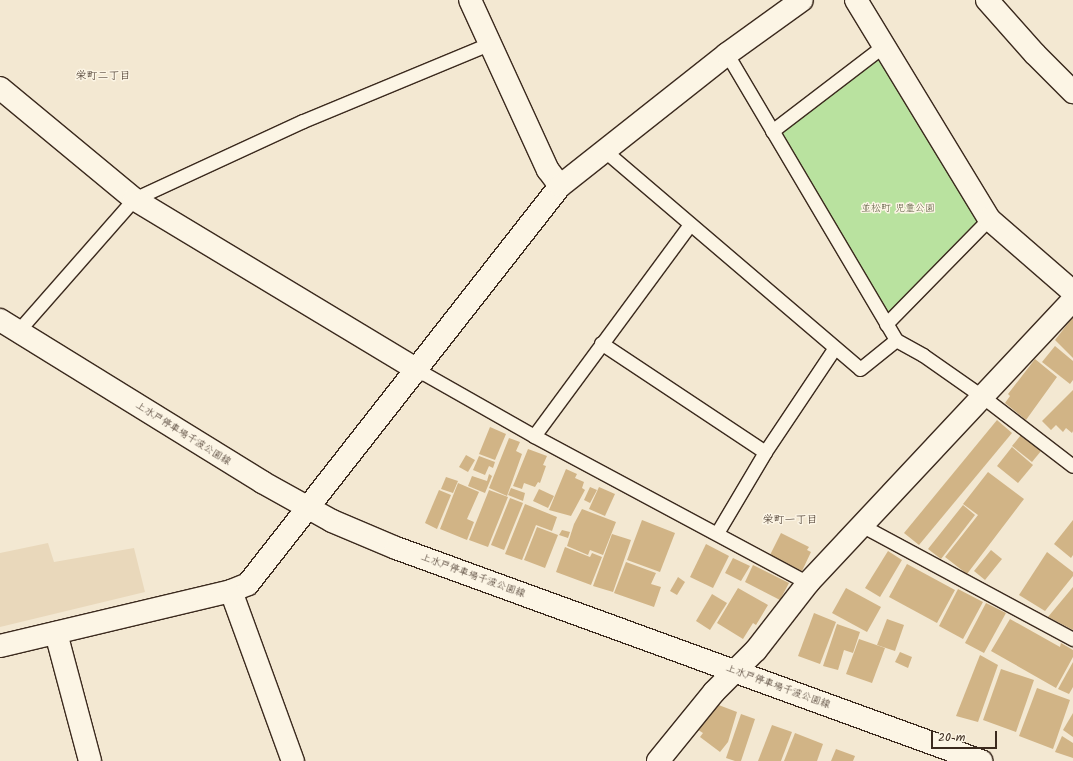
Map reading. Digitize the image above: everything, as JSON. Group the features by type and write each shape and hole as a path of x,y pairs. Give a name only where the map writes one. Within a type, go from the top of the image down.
{"street":[{"path":"470,0 548,170 560,186"},
{"path":"0,646 231,591 248,584 418,370 560,186 727,54 802,0"},
{"path":"856,0 988,219 1073,292"},
{"path":"987,0 1034,54 1073,92"},
{"path":"0,88 134,199 418,370"},
{"path":"658,761 734,671 756,650 808,582 1073,300"},
{"name":"上水戸停車場千波公園線","path":"0,320 307,509 396,548 981,761"},
{"path":"231,591 293,761"},
{"path":"56,633 90,761"}],"lane":[{"path":"18,331 134,199 303,121 489,44"},
{"path":"772,131 883,46"},
{"path":"727,54 896,340 923,355 983,397 1073,466"},
{"path":"605,151 689,226 834,349 860,369 896,340"},
{"path":"886,324 988,219"},
{"path":"534,436 601,343 689,226"},
{"path":"601,343 765,452"},
{"path":"717,533 765,452 834,349"},
{"path":"418,370 534,436 808,582"},
{"path":"861,525 1073,639"}],"shaded area":[{"path":"48,543 54,562 134,548 145,592 0,627 0,553"}],"green space":[{"name":"並松町 児童公園","path":"876,56 980,219 887,315 778,134"}],"building":[{"path":"1073,317 1073,358 1055,340"},
{"path":"1055,346 1073,361 1073,380 1070,384 1042,362"},
{"path":"1035,359 1057,377 1026,420 1005,403 1010,396 1008,394"},
{"path":"1073,390 1072,433 1066,428 1063,432 1056,425 1051,430 1042,421"},
{"path":"997,420 1012,433 919,545 904,533"},
{"path":"490,427 506,434 495,460 479,454"},
{"path":"1021,435 1041,451 1032,462 1012,446"},
{"path":"509,438 520,442 516,451 522,454 507,496 489,488"},
{"path":"1012,447 1033,465 1018,483 997,466"},
{"path":"528,449 547,456 543,465 546,466 540,483 538,482 535,487 524,483 522,489 513,486"},
{"path":"466,455 475,460 468,472 459,467"},
{"path":"479,456 495,462 493,468 489,466 485,475 473,470"},
{"path":"566,469 577,474 575,478 584,482 582,488 585,490 571,516 549,510"},
{"path":"988,472 1024,499 967,574 945,557 978,515 963,504"},
{"path":"489,474 492,476 485,493 468,486 472,476 487,481"},
{"path":"446,477 458,481 453,493 441,489"},
{"path":"458,483 479,492 467,519 474,522 467,540 440,529"},
{"path":"590,487 597,490 590,503 584,500"},
{"path":"599,487 615,494 605,516 589,509"},
{"path":"511,488 525,493 523,501 508,495"},
{"path":"539,489 554,496 548,508 533,501"},
{"path":"439,490 451,495 437,529 425,523"},
{"path":"489,490 508,497 488,547 469,540"},
{"path":"510,498 523,503 504,550 491,545"},
{"path":"525,504 557,517 552,531 536,525 522,560 505,554"},
{"path":"963,505 975,515 941,559 928,549"},
{"path":"582,509 616,522 603,555 590,550 588,555 567,546 574,524"},
{"path":"642,520 675,533 660,572 627,560"},
{"path":"1073,520 1073,555 1071,558 1054,544"},
{"path":"537,527 558,535 545,568 524,560"},
{"path":"562,530 570,532 568,538 559,535"},
{"path":"781,533 809,547 807,550 811,552 802,571 770,555"},
{"path":"612,534 631,540 613,592 593,586"},
{"path":"706,544 729,556 713,588 690,577"},
{"path":"565,547 590,557 592,553 602,557 591,585 556,572"},
{"path":"991,550 1002,559 985,580 974,571"},
{"path":"888,551 902,560 880,597 865,588"},
{"path":"1047,552 1073,572 1073,576 1045,611 1019,595"},
{"path":"733,558 750,566 741,581 725,573"},
{"path":"626,562 656,573 651,584 661,587 654,607 614,593"},
{"path":"907,564 955,590 937,623 889,597"},
{"path":"753,565 789,583 780,600 745,582"},
{"path":"678,577 685,582 677,595 670,591"},
{"path":"1073,587 1073,630 1048,617"},
{"path":"738,588 768,605 756,625 753,623 743,639 717,623"},
{"path":"846,588 881,607 867,632 832,613"},
{"path":"958,589 983,602 963,639 939,626"},
{"path":"712,594 727,603 710,630 696,621"},
{"path":"986,603 1006,613 984,653 965,643"},
{"path":"814,613 836,622 820,664 798,656"},
{"path":"887,619 904,625 895,651 877,645"},
{"path":"1010,619 1060,647 1061,643 1073,650 1073,657 1056,688 991,651"},
{"path":"837,624 860,632 853,653 844,650 838,670 823,666"},
{"path":"859,639 885,648 872,683 846,674"},
{"path":"900,652 912,657 908,668 895,662"},
{"path":"980,655 998,665 978,722 956,716"},
{"path":"1073,662 1073,687 1069,694 1058,689"},
{"path":"1001,669 1034,680 1016,732 983,720"},
{"path":"1037,688 1070,700 1053,749 1019,736"},
{"path":"716,704 737,712 728,742 720,752 700,737 703,733 695,728"},
{"path":"1073,713 1073,737 1063,730"},
{"path":"741,714 755,719 741,761 735,761 726,758"},
{"path":"772,725 792,732 781,761 758,761"},
{"path":"795,733 823,744 817,761 784,761"},
{"path":"1062,736 1073,743 1073,758 1055,752"},
{"path":"836,749 855,756 853,761 831,761"}],"district":[{"name":"栄町二丁目","path":"103,76"},
{"name":"栄町一丁目","path":"790,520"}]}
